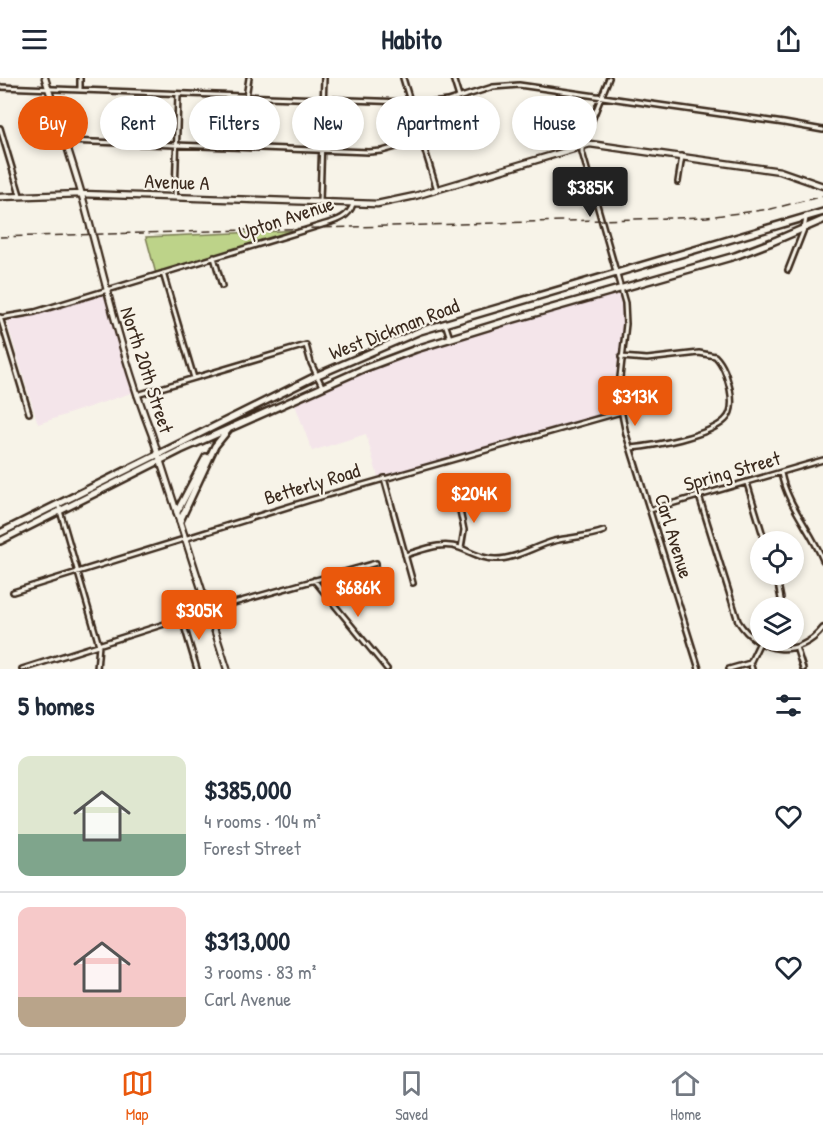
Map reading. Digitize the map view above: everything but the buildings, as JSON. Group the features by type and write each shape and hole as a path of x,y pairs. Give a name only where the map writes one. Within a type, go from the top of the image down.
{"main road":[{"name":"West Dickman Road","path":"0,533 318,375 400,339 445,322 823,213"},
{"name":"West Dickman Road","path":"0,541 217,433 322,386 409,351 735,256 823,220"},
{"path":"177,512 224,421"},
{"path":"180,521 215,446 231,428"}],"street":[{"name":"North 20th Street","path":"45,78 51,96"},
{"path":"80,90 81,78"},
{"path":"246,96 249,78"},
{"path":"323,96 324,78"},
{"path":"403,78 409,96"},
{"path":"453,78 459,96"},
{"path":"597,109 609,78"},
{"path":"462,96 493,87 523,86 823,130"},
{"path":"0,87 223,96"},
{"path":"177,120 178,94"},
{"path":"0,128 20,195"},
{"path":"177,145 292,149"},
{"name":"Upton Avenue","path":"597,145 780,171 823,186"},
{"name":"North 20th Street","path":"69,150 136,395 161,460 227,669"},
{"path":"175,197 176,150"},
{"path":"320,201 322,150 386,150"},
{"path":"425,150 437,190"},
{"name":"Upton Avenue","path":"0,318 34,312 338,220 351,210 354,202 377,204 395,201 566,150"},
{"name":"Carl Avenue","path":"583,150 626,313 618,395 621,412 699,669"},
{"path":"678,182 682,156"},
{"name":"Avenue A","path":"0,197 81,194 354,202"},
{"path":"788,270 806,218"},
{"path":"214,257 222,286"},
{"path":"163,273 194,378"},
{"path":"0,318 29,413"},
{"path":"445,322 450,338"},
{"path":"136,395 306,345 322,386"},
{"path":"621,357 647,359 699,352 715,356 724,368 732,397 726,420 718,425 654,446 631,448"},
{"name":"Betterly Road","path":"13,592 384,478 621,412"},
{"name":"Spring Street","path":"650,510 823,460"},
{"path":"781,473 791,502 816,543 823,560"},
{"path":"384,478 413,583"},
{"path":"747,483 762,531"},
{"path":"699,496 738,621 750,636"},
{"path":"458,501 464,530 461,548"},
{"path":"58,504 99,645 97,669"},
{"path":"405,555 438,546 461,548 482,558 499,559 555,541 604,531"},
{"path":"22,669 182,618 376,563"},
{"path":"313,580 387,669"},
{"path":"182,618 197,669"},
{"path":"804,643 823,628"},
{"path":"752,669 750,663 756,651"},
{"path":"797,651 803,669"},
{"path":"729,669 750,663"}],"shaded area":[{"path":"105,292 134,392 38,424 6,319 36,314"},
{"path":"616,292 621,298 624,319 615,381 617,408 615,411 378,477 366,434 312,451 294,402 376,366 444,342"}],"green space":[{"path":"304,230 156,274 146,237"}],"railway":[{"path":"0,237 707,217 771,209 823,196"}]}
